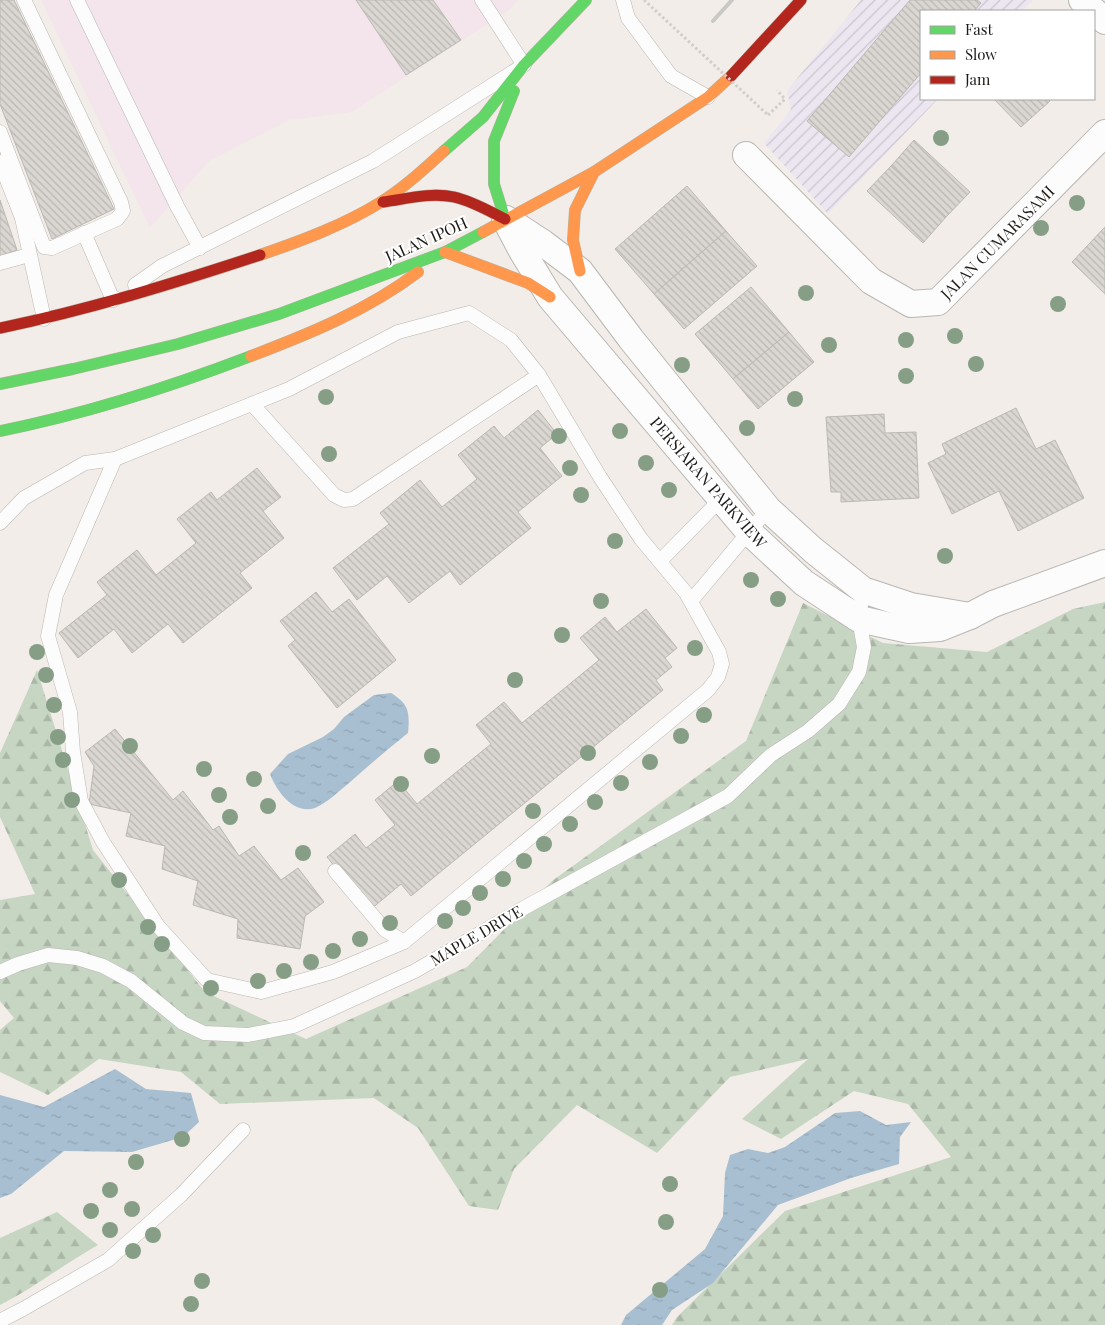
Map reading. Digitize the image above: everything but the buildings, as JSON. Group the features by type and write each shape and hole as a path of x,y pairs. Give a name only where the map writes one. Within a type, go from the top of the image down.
{"main road":[{"path":"0,328 44,319 209,272 284,246 343,222 381,202 417,175 483,117 524,66 586,0"},
{"name":"JALAN IPOH","path":"0,384 178,344 261,320 445,252 594,172 708,97 726,81 801,0"},
{"path":"505,219 494,184 494,141 524,66"},
{"path":"580,270 573,240 575,210 594,172"},
{"path":"381,202 426,196 454,197 481,206 505,219"},
{"path":"0,431 84,411 181,382 277,347 344,317 398,288 445,252 528,284 550,297"}],"street":[{"path":"1082,0 1093,10"},
{"path":"1095,12 1105,21"},
{"name":"JALAN CUMARASAMI","path":"746,155 871,281 912,304 938,302 1105,133"},
{"name":"PERSIARAN PARKVIEW","path":"505,219 543,243 580,270 631,339 768,509 813,550 864,590 911,606 970,616"},
{"name":"PERSIARAN PARKVIEW","path":"505,219 550,297 749,532 804,583 859,619"},
{"path":"859,619 910,630 940,628 994,604 1105,563"}],"lane":[{"path":"0,132 44,247 52,248 117,219 123,211 121,202 24,0"},
{"path":"77,0 177,206 200,248"},
{"path":"623,0 628,18 671,76 708,97"},
{"path":"84,233 113,300 162,266 373,161 524,66 484,1"},
{"path":"0,162 22,218 44,319"},
{"path":"0,263 29,255"},
{"path":"0,523 24,498 85,463 115,459 289,389 398,332 469,313 510,340 539,375 610,493 641,539 691,601 719,652 722,664 718,677 708,690 404,942 333,972 261,992 207,980 158,926 103,842 81,801 73,752 70,712 48,636 56,595 115,459"},
{"path":"252,404 334,495 344,500 353,499 539,375"},
{"path":"660,561 721,499"},
{"path":"691,601 768,509"},
{"path":"859,619 864,590"},
{"name":"MAPLE DRIVE","path":"0,972 18,964 48,955 77,958 103,966 130,981 183,1023 204,1033 248,1035 294,1026 415,971 522,909 728,796 772,754 808,731 839,704 859,672 864,647 859,619"},
{"path":"335,872 384,930 404,942"},
{"path":"0,1321 108,1260 181,1195 243,1130"}],"path":[{"path":"644,0 768,115 785,99 778,90"}],"shaded area":[{"path":"41,0 518,0 509,10 352,112 289,120 209,161 150,228"},
{"path":"861,0 1033,0 1023,10 920,10 920,100 937,100 828,214 764,143 791,110 787,91"}],"green space":[{"path":"1105,602 1105,1325 672,1325 677,1317 785,1211 951,1157 908,1104 854,1091 781,1139 742,1119 808,1059 730,1077 657,1153 577,1105 514,1169 498,1210 469,1206 418,1128 374,1098 220,1104 181,1072 99,1059 48,1095 0,1072 0,1030 14,1018 0,1001 0,900 35,894 0,817 0,753 37,670 93,850 205,992 306,1039 467,967 552,881 746,741 803,603 883,643 987,652 1073,609"},
{"path":"57,1212 98,1245 0,1305 0,1238"}],"water":[{"path":"391,693 402,701 407,709 409,719 408,733 333,797 319,806 307,809 300,808 286,800 276,787 270,774 288,754 323,737 334,729 344,717 374,695"},
{"path":"115,1069 146,1089 191,1093 199,1122 183,1137 132,1152 64,1151 11,1194 0,1198 0,1095 44,1107"},
{"path":"860,1111 886,1125 911,1122 900,1137 899,1164 851,1178 778,1205 713,1283 672,1310 662,1325 621,1325 626,1315 705,1249 723,1216 725,1173 730,1155 748,1149 768,1153 785,1147 835,1113"}],"railway":[{"path":"713,21 732,0"}],"traffic: fast":[{"path":"444,151 483,117 524,65 586,0"},
{"path":"505,219 494,184 494,141 514,91"},
{"path":"0,384 178,344 279,314 445,252 483,232"},
{"path":"0,431 127,399 251,356"}],"traffic: slow":[{"path":"483,232 594,172 708,97 731,76"},
{"path":"260,255 322,232 367,210 398,191 444,151"},
{"path":"580,271 573,240 575,210 594,172"},
{"path":"445,252 528,283 550,297"},
{"path":"251,356 338,320 379,298 418,272"}],"traffic: jam":[{"path":"731,76 801,0"},
{"path":"383,202 418,196 454,197 505,219"},
{"path":"0,328 66,313 131,295 260,255"}]}
